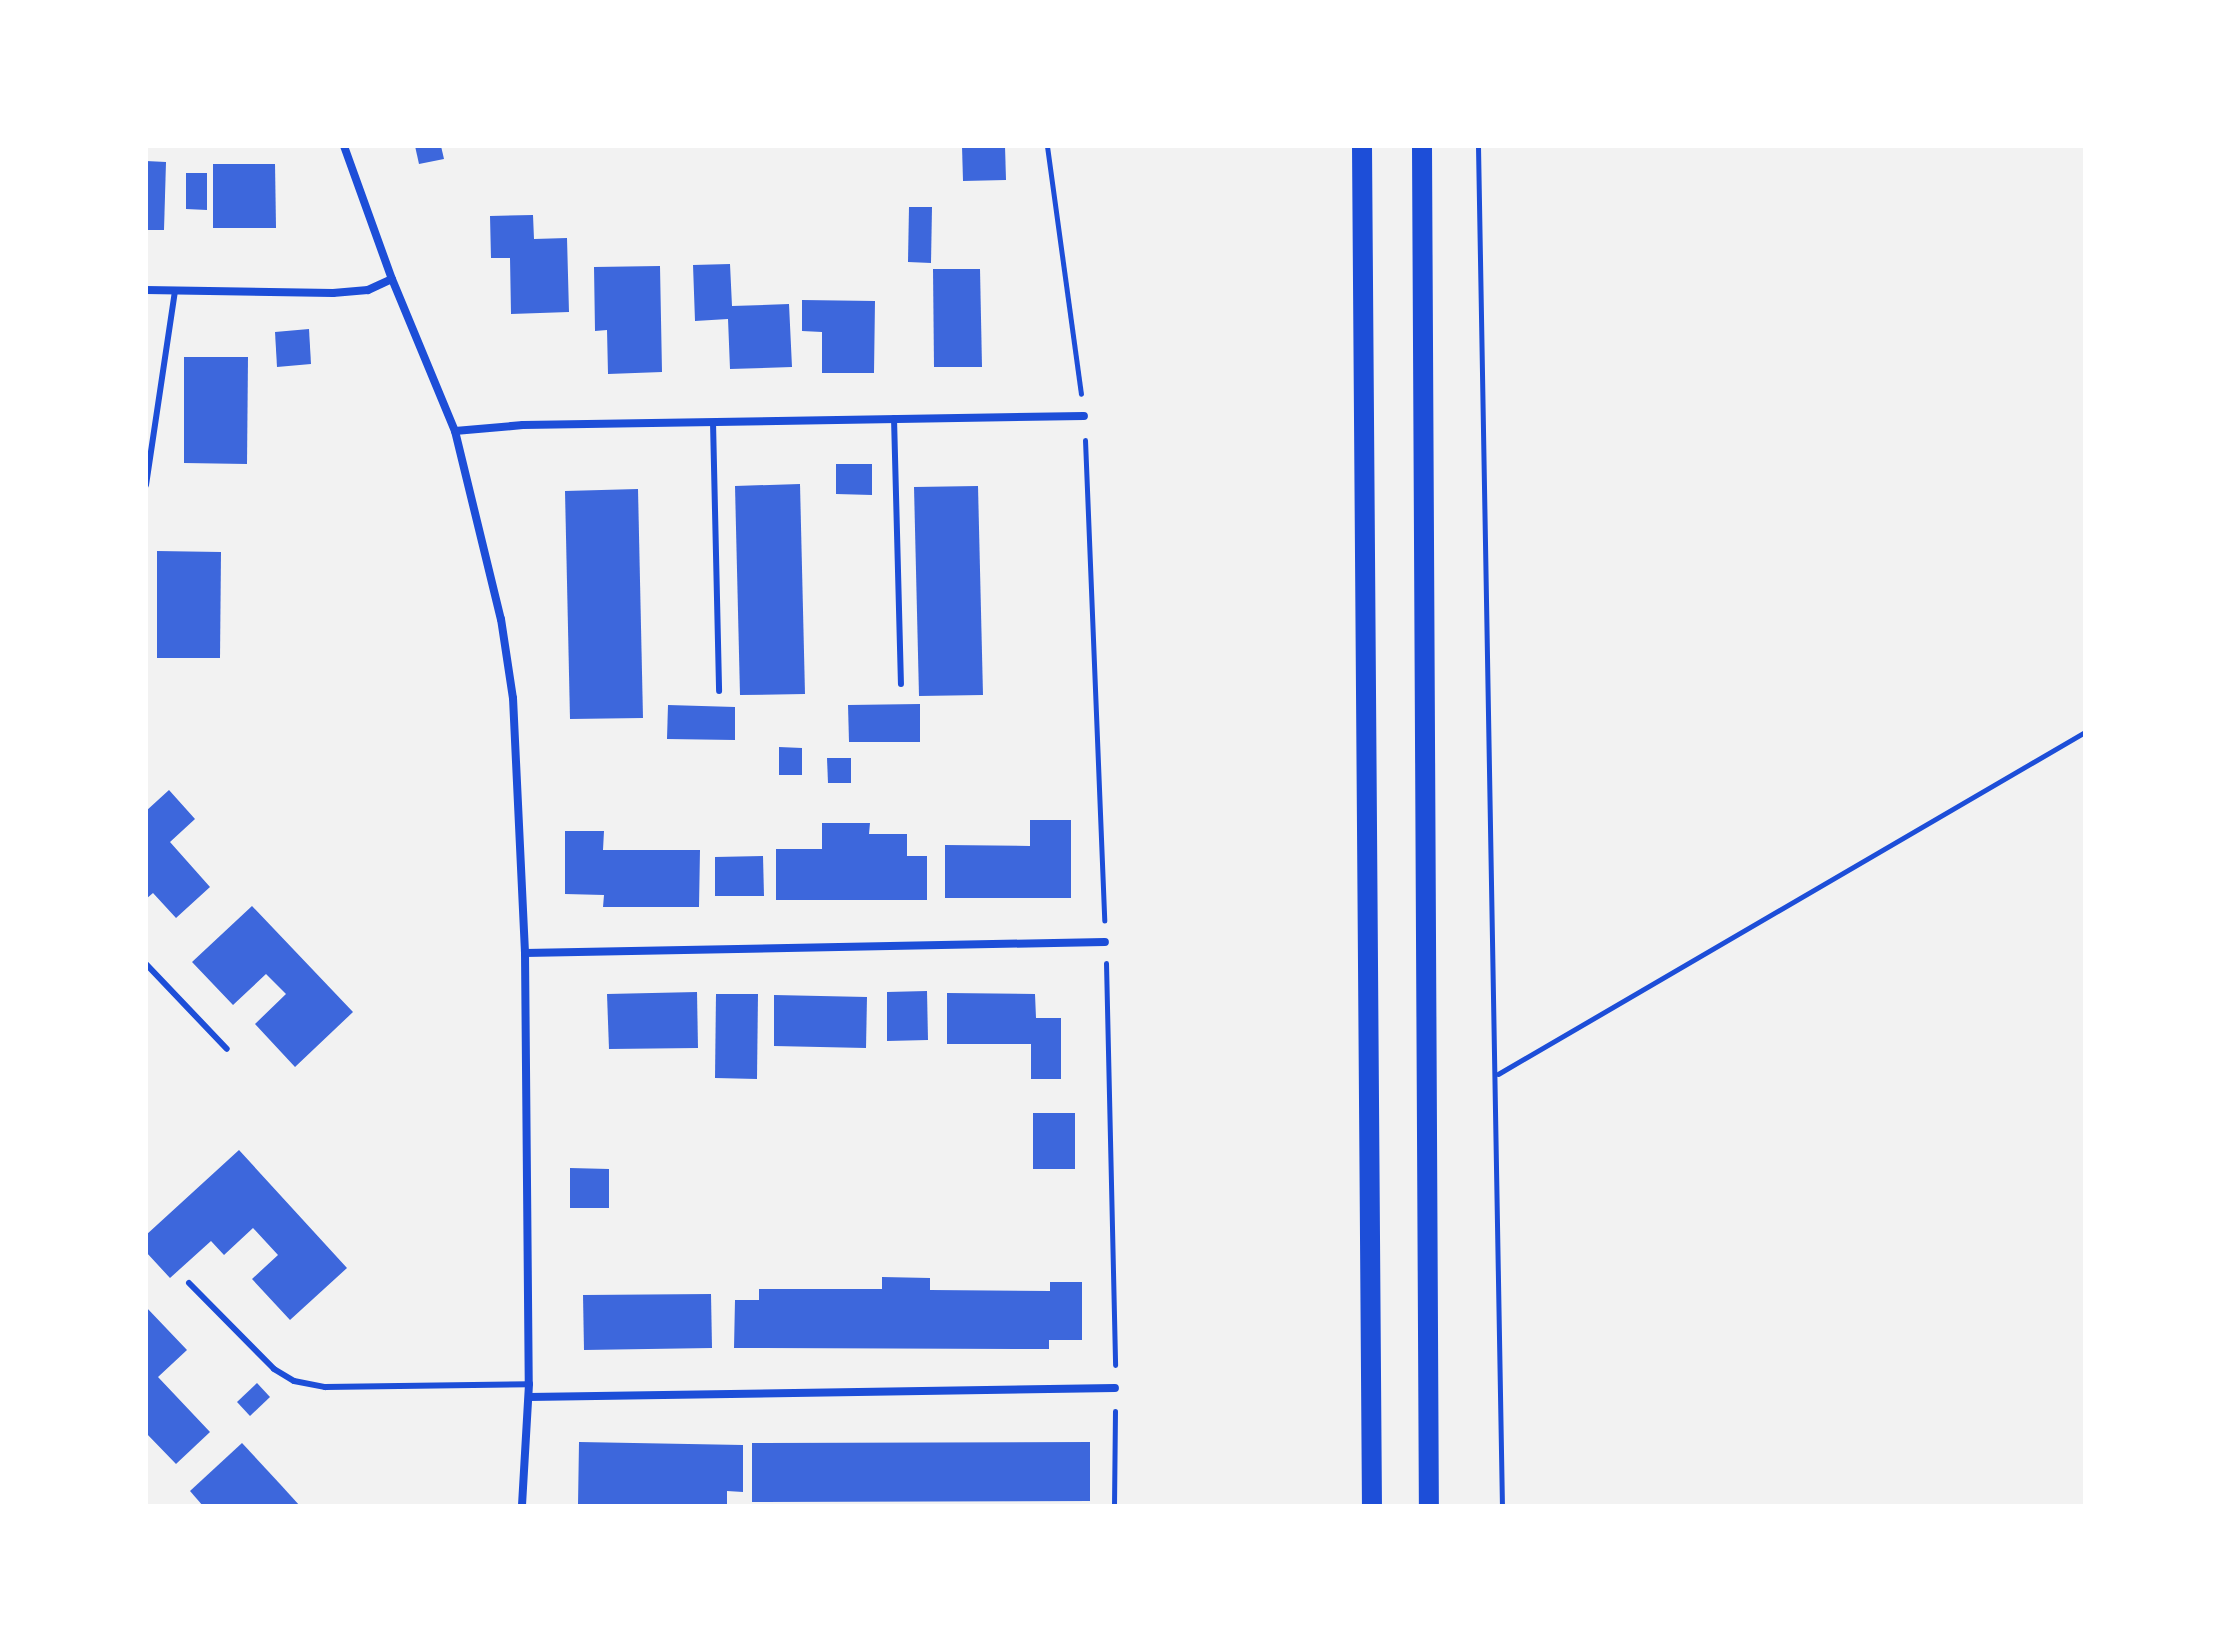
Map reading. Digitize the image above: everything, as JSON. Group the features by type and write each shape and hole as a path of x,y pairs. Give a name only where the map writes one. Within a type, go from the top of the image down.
{"main road":[{"path":"1362,146 1372,1506"},
{"path":"1422,146 1429,1506"}],"street":[{"path":"344,146 392,279 455,431 501,619 513,698 525,953 529,1397 522,1506"},
{"path":"146,290 333,293 368,290 392,279"},
{"path":"455,431 713,422 1084,416"},
{"path":"525,953 1105,942"},
{"path":"529,1397 1115,1388"}],"lane":[{"path":"146,485 175,290"},
{"path":"894,418 901,684"},
{"path":"713,422 719,691"},
{"path":"146,964 227,1049"},
{"path":"189,1283 274,1369 294,1381 325,1387 529,1384"}],"path":[{"path":"1047,146 1084,416 1105,942 1115,1388 1114,1506"},
{"path":"1478,146 1497,1074 1502,1506"},
{"path":"1497,1074 2085,732"}],"building":[{"path":"415,146 441,146 444,159 419,164"},
{"path":"962,146 1005,146 1006,180 963,181"},
{"path":"146,161 166,162 164,230 146,230"},
{"path":"213,164 275,164 276,228 213,228"},
{"path":"186,173 207,173 207,210 186,209"},
{"path":"909,207 932,207 931,263 908,262"},
{"path":"533,215 534,239 567,238 569,312 511,314 510,258 491,258 490,216"},
{"path":"730,264 732,306 789,304 792,367 730,369 728,319 695,321 693,265"},
{"path":"660,266 662,372 608,374 607,330 595,331 594,267"},
{"path":"933,269 980,269 982,367 934,367"},
{"path":"802,300 875,301 874,373 822,373 822,332 802,331"},
{"path":"309,329 311,364 277,367 275,332"},
{"path":"184,357 248,357 247,464 184,463"},
{"path":"836,464 872,464 872,495 836,494"},
{"path":"800,484 805,694 740,695 735,486"},
{"path":"978,486 983,695 919,696 914,487"},
{"path":"638,489 643,718 570,719 565,491"},
{"path":"157,551 221,552 220,658 157,658"},
{"path":"920,704 920,742 849,742 848,705"},
{"path":"668,705 735,707 735,740 667,739"},
{"path":"779,747 802,748 802,775 779,775"},
{"path":"827,758 851,758 851,783 828,783"},
{"path":"169,790 195,819 170,842 210,887 176,918 153,893 146,899 146,811"},
{"path":"1030,820 1071,820 1071,898 945,898 945,845 1030,846"},
{"path":"822,823 870,823 869,834 907,834 907,856 927,856 927,900 776,900 776,849 822,849"},
{"path":"565,831 604,831 603,850 700,850 699,907 603,907 604,895 565,894"},
{"path":"763,856 764,896 715,896 715,857"},
{"path":"252,906 353,1012 295,1067 255,1024 286,994 266,974 233,1005 192,962"},
{"path":"927,991 928,1040 887,1041 887,992"},
{"path":"697,992 698,1048 609,1049 607,994"},
{"path":"947,993 1035,994 1036,1018 1061,1018 1061,1079 1031,1079 1031,1044 947,1044"},
{"path":"716,994 758,994 757,1079 715,1078"},
{"path":"774,995 867,997 866,1048 774,1046"},
{"path":"1033,1113 1075,1113 1075,1169 1033,1169"},
{"path":"239,1150 347,1268 290,1320 252,1279 278,1255 253,1228 224,1255 211,1241 170,1278 146,1252 146,1235"},
{"path":"570,1168 609,1169 609,1208 570,1208"},
{"path":"882,1277 930,1278 930,1290 1050,1291 1050,1282 1082,1282 1082,1340 1049,1340 1049,1349 734,1348 735,1300 759,1300 759,1289 882,1289"},
{"path":"711,1294 712,1348 584,1350 583,1295"},
{"path":"146,1307 187,1350 158,1377 210,1432 176,1464 146,1433"},
{"path":"257,1383 270,1397 250,1416 237,1402"},
{"path":"579,1442 743,1445 743,1492 727,1491 727,1506 578,1505"},
{"path":"1090,1442 1090,1501 752,1502 752,1443"},
{"path":"242,1443 300,1506 203,1506 190,1491"}]}
